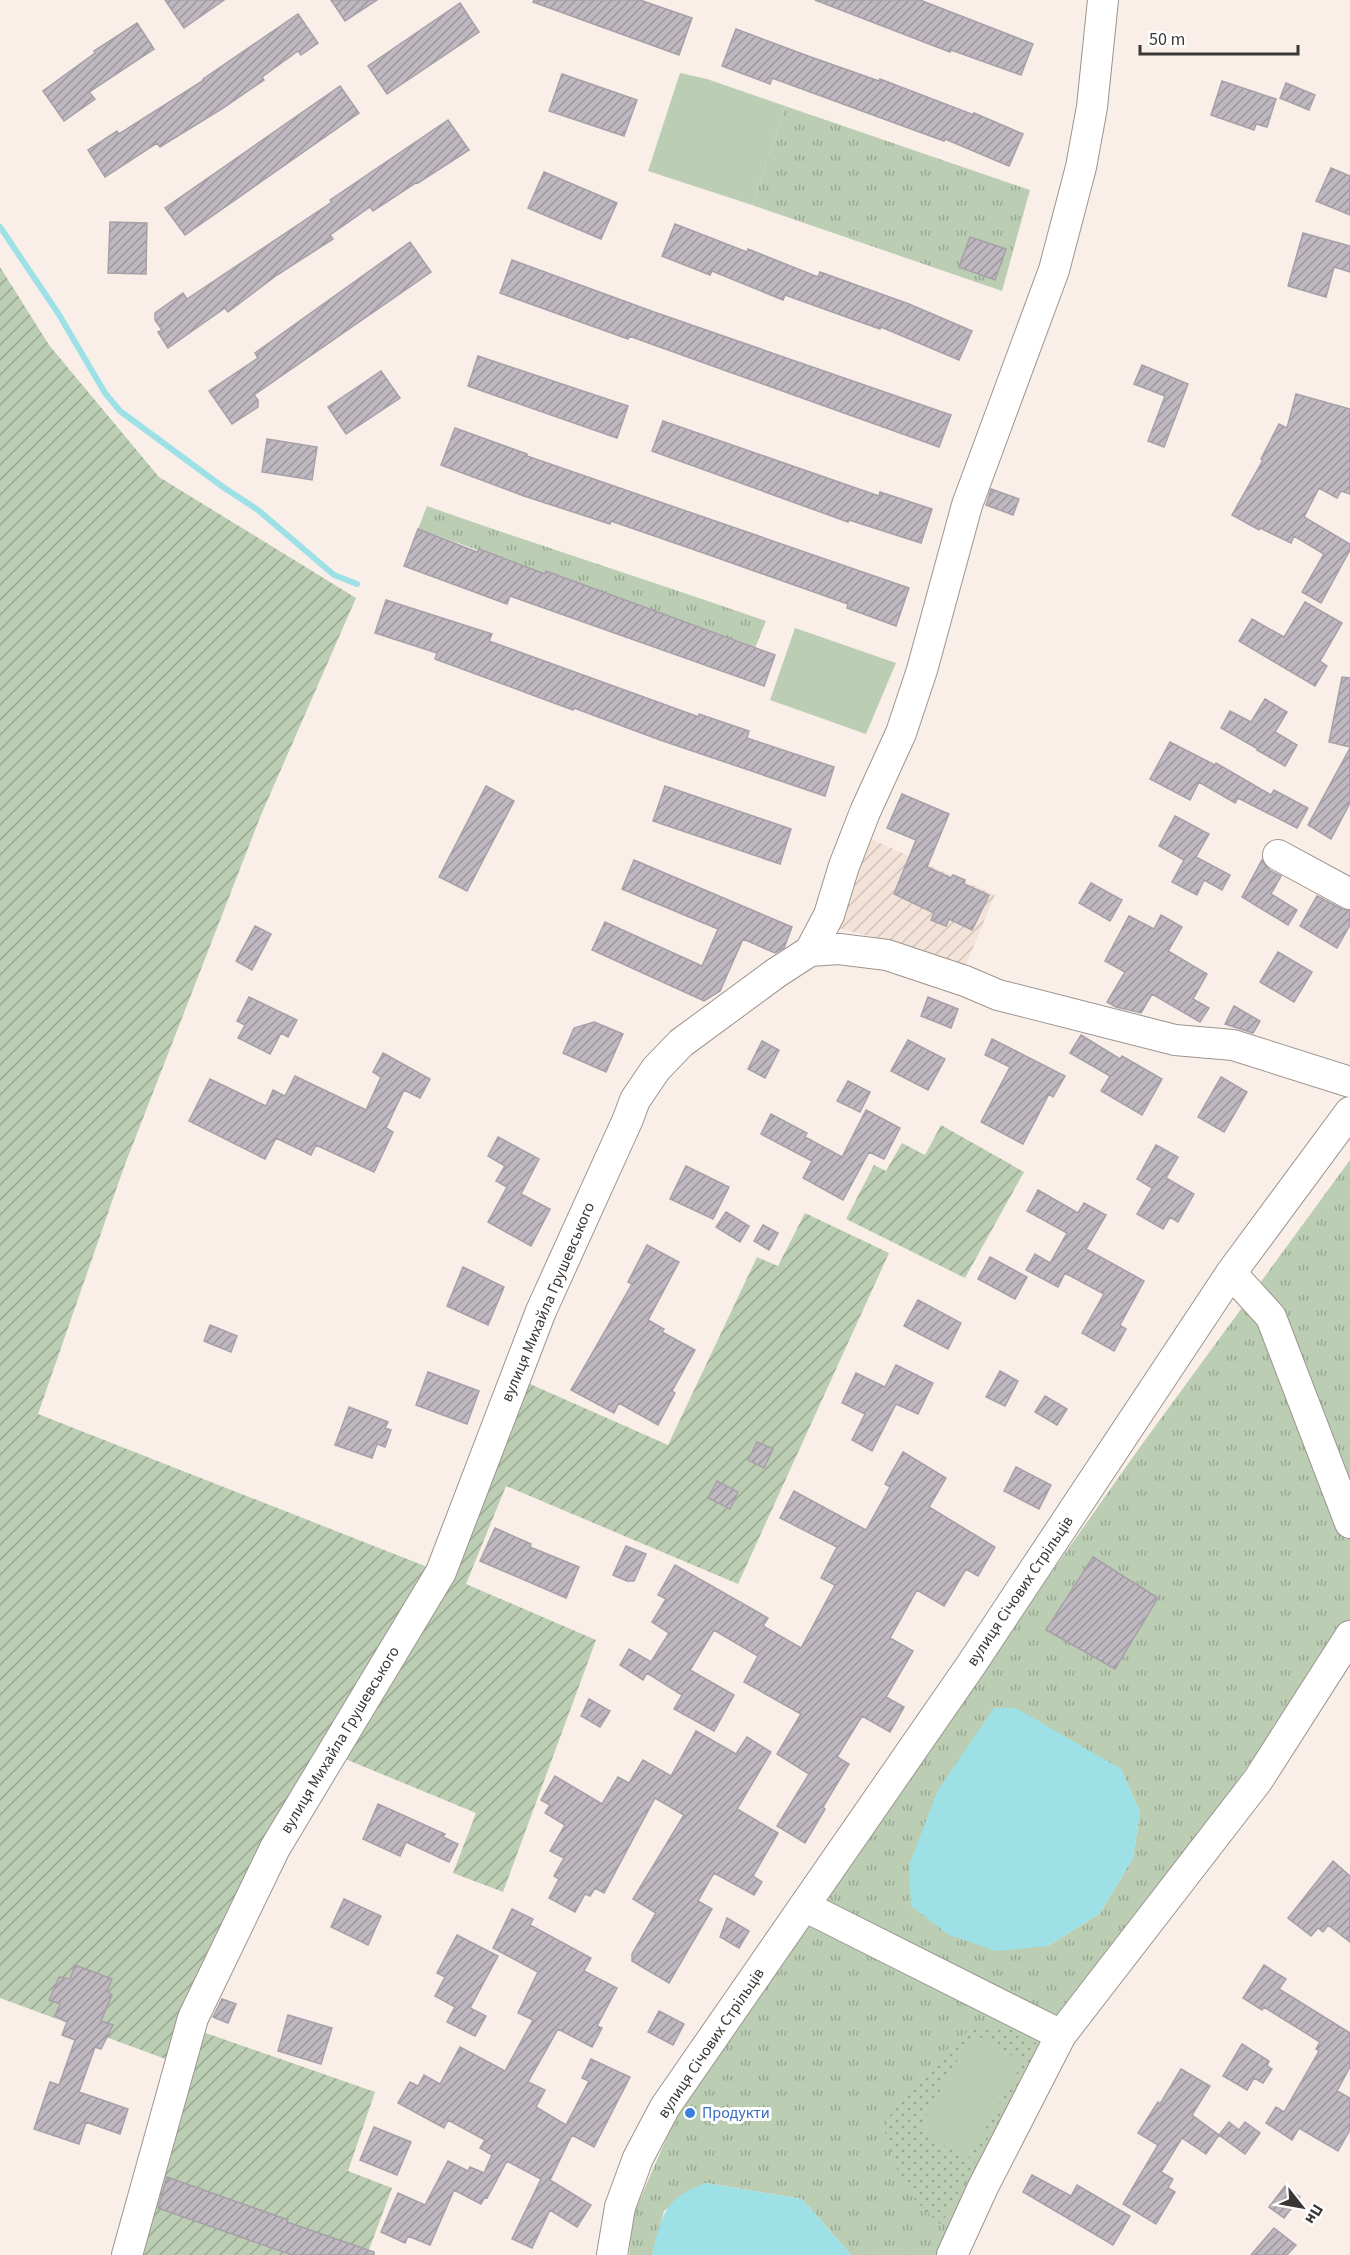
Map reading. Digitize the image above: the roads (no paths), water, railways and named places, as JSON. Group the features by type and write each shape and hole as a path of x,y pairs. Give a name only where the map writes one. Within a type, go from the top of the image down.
{"street":[{"path":"810,951 830,915 844,866 861,822 901,733 922,670 967,505 1054,270 1081,167 1092,107 1097,2"},
{"path":"1278,855 1350,894"},
{"path":"810,951 839,949 887,955 965,981 998,995 1175,1040 1233,1045 1350,1082"},
{"name":"вулиця Михайла Грушевського","path":"127,2255 193,2018 275,1848 441,1572 541,1311 628,1119 634,1100 656,1069 681,1043 810,951"},
{"name":"вулиця Січових Стрільців","path":"612,2255 620,2206 638,2158 665,2107 977,1655 1231,1273 1350,1112"},
{"path":"1231,1273 1271,1317 1350,1523"},
{"path":"952,2255 983,2187 1061,2036 1258,1780 1350,1636"},
{"path":"804,1906 1061,2036"}],"water":[{"path":"994,1708 1016,1708 1121,1769 1140,1812 1133,1858 1100,1913 1048,1946 996,1951 949,1935 911,1906 909,1865 938,1790"},
{"path":"706,2183 802,2199 851,2255 652,2255 662,2219 673,2202 681,2195"}],"waterway":[{"path":"0,227 58,313 105,393 120,411 258,510 334,575 357,584"}],"place":[{"name":"Продукти","path":"690,2113"}]}
